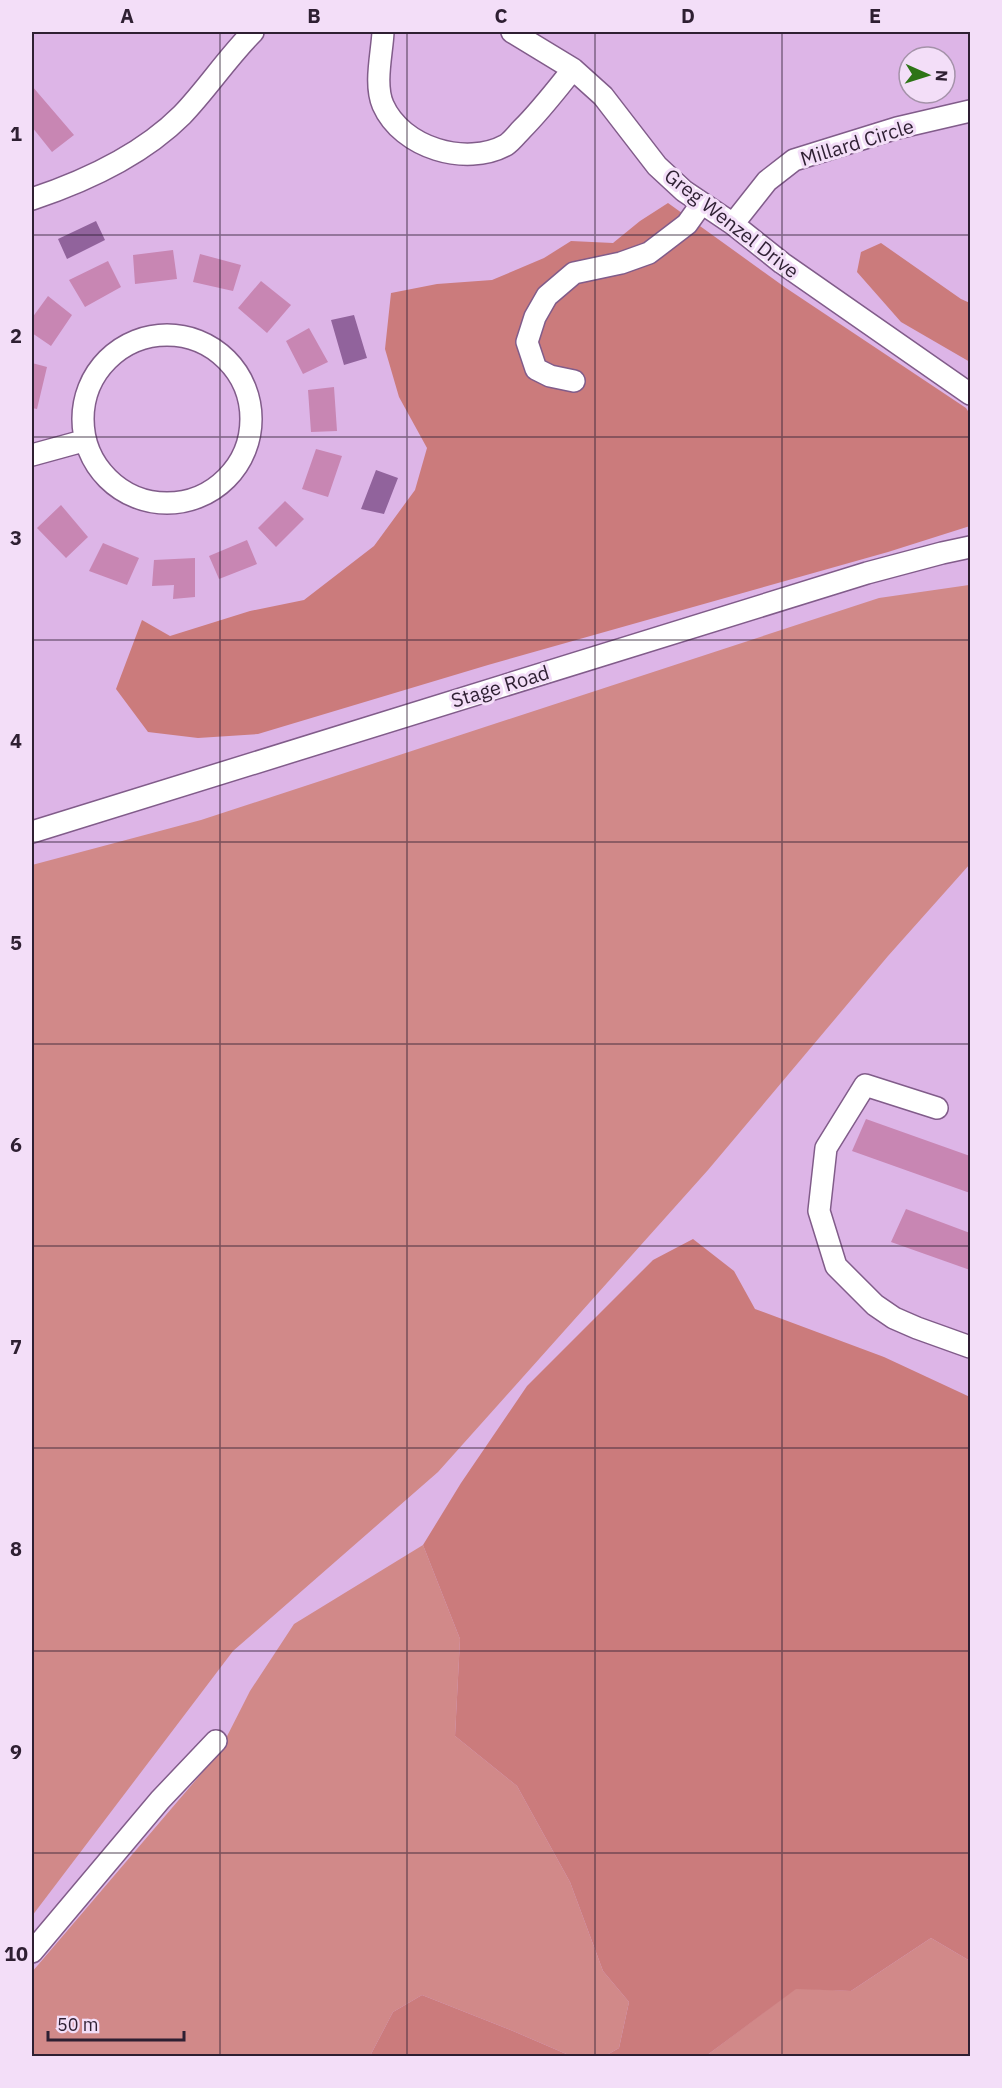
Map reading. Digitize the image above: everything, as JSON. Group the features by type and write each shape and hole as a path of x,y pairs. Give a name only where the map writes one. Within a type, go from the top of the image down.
{"street":[{"path":"32,199 70,186 107,168 143,146 180,117 236,49 253,32"},
{"path":"383,32 379,81 383,104 396,125 418,142 442,151 482,154 508,144 535,116 573,69"},
{"name":"Greg Wenzel Drive","path":"517,33 573,69 603,96 657,166 684,191 733,224 782,263 970,394"},
{"name":"Millard Circle","path":"733,224 766,181 794,159 897,128 970,111"},
{"path":"574,381 550,376 536,369 527,342 535,317 546,296 574,273 621,263 649,253 687,224 702,203"},
{"path":"164,335 188,338 214,346 234,366 244,383 249,405 250,433 243,455 226,479 207,492 191,498 172,501 134,496 114,486 89,456 84,441 86,410 91,386 100,370 124,346 141,339 164,335"},
{"path":"32,455 84,441"},
{"name":"Stage Road","path":"32,832 867,573 970,548"},
{"path":"938,1108 865,1085 826,1148 819,1212 836,1266 875,1305 917,1328 970,1347"},
{"path":"32,1952 160,1800 216,1741"}],"shaded area":[{"path":"668,203 786,288 966,408 970,414 970,526 888,552 488,665 258,734 198,738 148,732 116,689 142,620 170,636 250,611 304,600 374,546 415,490 427,448 399,397 385,349 391,293 437,284 492,280 544,258 571,241 613,243 640,221"},
{"path":"96,221 105,240 67,259 58,239"},
{"path":"881,243 970,303 970,362 901,322 857,272 861,252"},
{"path":"354,315 367,358 344,365 331,320"},
{"path":"376,470 398,478 384,514 361,509"},
{"path":"969,585 970,864 888,956 708,1170 438,1472 233,1651 32,1916 32,865 201,820 879,598"},
{"path":"693,1239 734,1271 755,1309 884,1357 970,1397 970,1961 931,1938 851,1991 796,1989 706,2056 605,2056 619,2048 629,2002 603,1971 570,1882 517,1786 455,1736 460,1639 423,1545 461,1483 527,1386 653,1260"},
{"path":"423,1545 460,1639 455,1736 517,1786 570,1882 603,1971 629,2002 619,2048 605,2056 571,2056 422,1995 393,2012 370,2056 32,2056 32,1972 218,1754 250,1691 294,1624"},
{"path":"931,1938 970,1961 970,2056 706,2056 796,1988 851,1991"},
{"path":"422,1995 571,2056 370,2056 393,2012"}],"building":[{"path":"32,86 74,135 52,152 32,127"},
{"path":"173,250 177,279 135,284 133,255"},
{"path":"200,254 241,265 233,291 193,282"},
{"path":"108,261 121,287 85,307 69,280"},
{"path":"261,281 291,305 267,333 238,308"},
{"path":"48,296 72,315 51,346 32,333 32,318"},
{"path":"309,328 328,362 303,374 286,341"},
{"path":"32,363 47,367 37,409 32,408"},
{"path":"334,387 337,431 311,432 308,390"},
{"path":"316,449 342,456 328,497 302,489"},
{"path":"285,501 304,519 276,547 258,528"},
{"path":"61,505 88,537 66,558 37,528"},
{"path":"247,540 257,564 219,579 209,556"},
{"path":"103,543 139,558 127,585 89,571"},
{"path":"195,558 195,597 173,599 174,585 152,586 154,560"},
{"path":"866,1119 970,1156 970,1193 852,1151"},
{"path":"906,1209 970,1233 970,1270 891,1242"}]}
